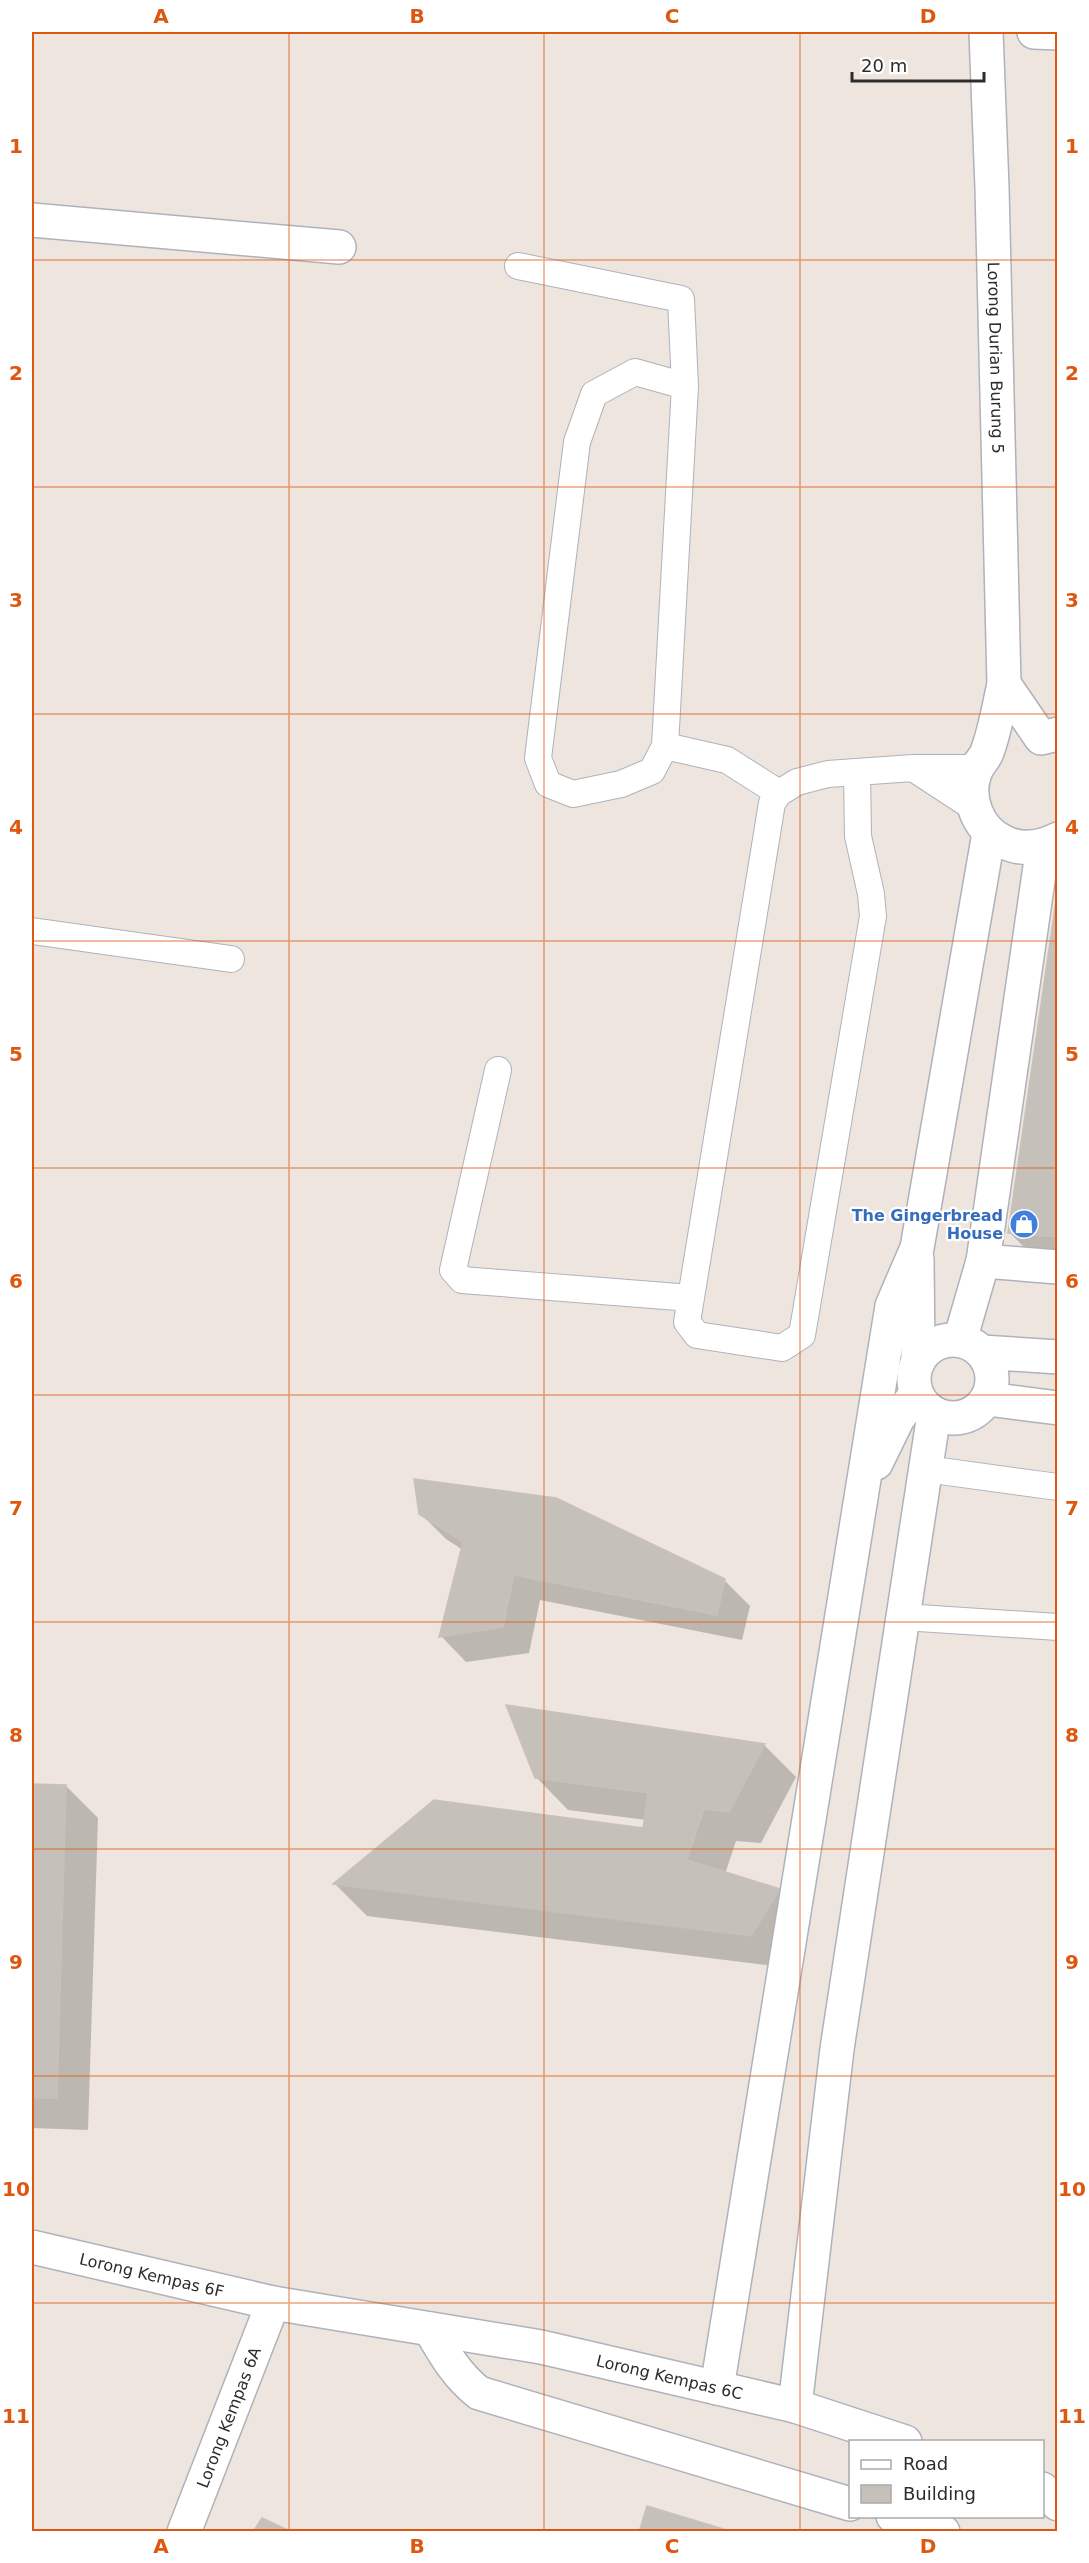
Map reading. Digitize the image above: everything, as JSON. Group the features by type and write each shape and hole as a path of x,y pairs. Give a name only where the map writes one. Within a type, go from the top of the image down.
{"street":[{"name":"Lorong Durian Burung 5","path":"917,1248 981,820 972,788 1004,684 986,32"},
{"path":"1034,32 1058,33"},
{"path":"32,220 339,248"},
{"path":"1004,684 1052,739"},
{"path":"982,761 1003,742 1022,737 1052,739"},
{"path":"971,1346 1050,842 1029,848 1014,847 981,820"},
{"path":"795,2406 837,2049 926,1469 917,1248"},
{"path":"717,2388 892,1306 917,1248"},
{"path":"983,1261 1058,1267"},
{"path":"861,1494 898,1418 923,1390 925,1352 935,1344 948,1340 971,1346 1058,1357"},
{"path":"923,1390 946,1418 964,1417 980,1409 988,1400 993,1375 990,1363 971,1346"},
{"path":"988,1400 1058,1408"},
{"name":"Lorong Kempas 6F","path":"32,2247 273,2303"},
{"name":"Lorong Kempas 6C","path":"273,2303 541,2347 795,2406 899,2440"},
{"name":"Lorong Kempas 6A","path":"184,2532 273,2303"},
{"path":"430,2329 450,2363 464,2381 479,2393 849,2504"},
{"path":"1044,2491 1058,2504"},
{"path":"896,2518 943,2532"}],"lane":[{"path":"518,266 681,299 685,386 665,746 652,771 621,784 573,794 548,784 538,758 577,442 594,394 635,372 685,386"},
{"path":"665,746 727,760 779,794"},
{"path":"856,772 858,836 871,894 873,916 802,1335 782,1348 697,1335 687,1322 772,803 779,794 797,782 828,774 982,761"},
{"path":"913,768 981,820"},
{"path":"32,931 231,959"},
{"path":"498,1070 453,1270 462,1280 691,1298"},
{"path":"926,1469 1058,1487"},
{"path":"903,1617 1058,1627"}],"building":[{"path":"1058,887 1058,1237 1008,1233"},
{"path":"414,1479 556,1498 725,1579 717,1615 514,1575 503,1627 439,1637 463,1542 419,1514"},
{"path":"506,1705 765,1744 729,1812 704,1809 687,1860 780,1889 751,1936 333,1884 434,1800 643,1828 648,1793 535,1778"},
{"path":"32,1784 66,1785 57,2098 32,2098"},
{"path":"647,2506 733,2532 639,2532"},
{"path":"262,2518 292,2532 253,2532"}],"place":[{"name":"The Gingerbread House","path":"1024,1224"}]}
